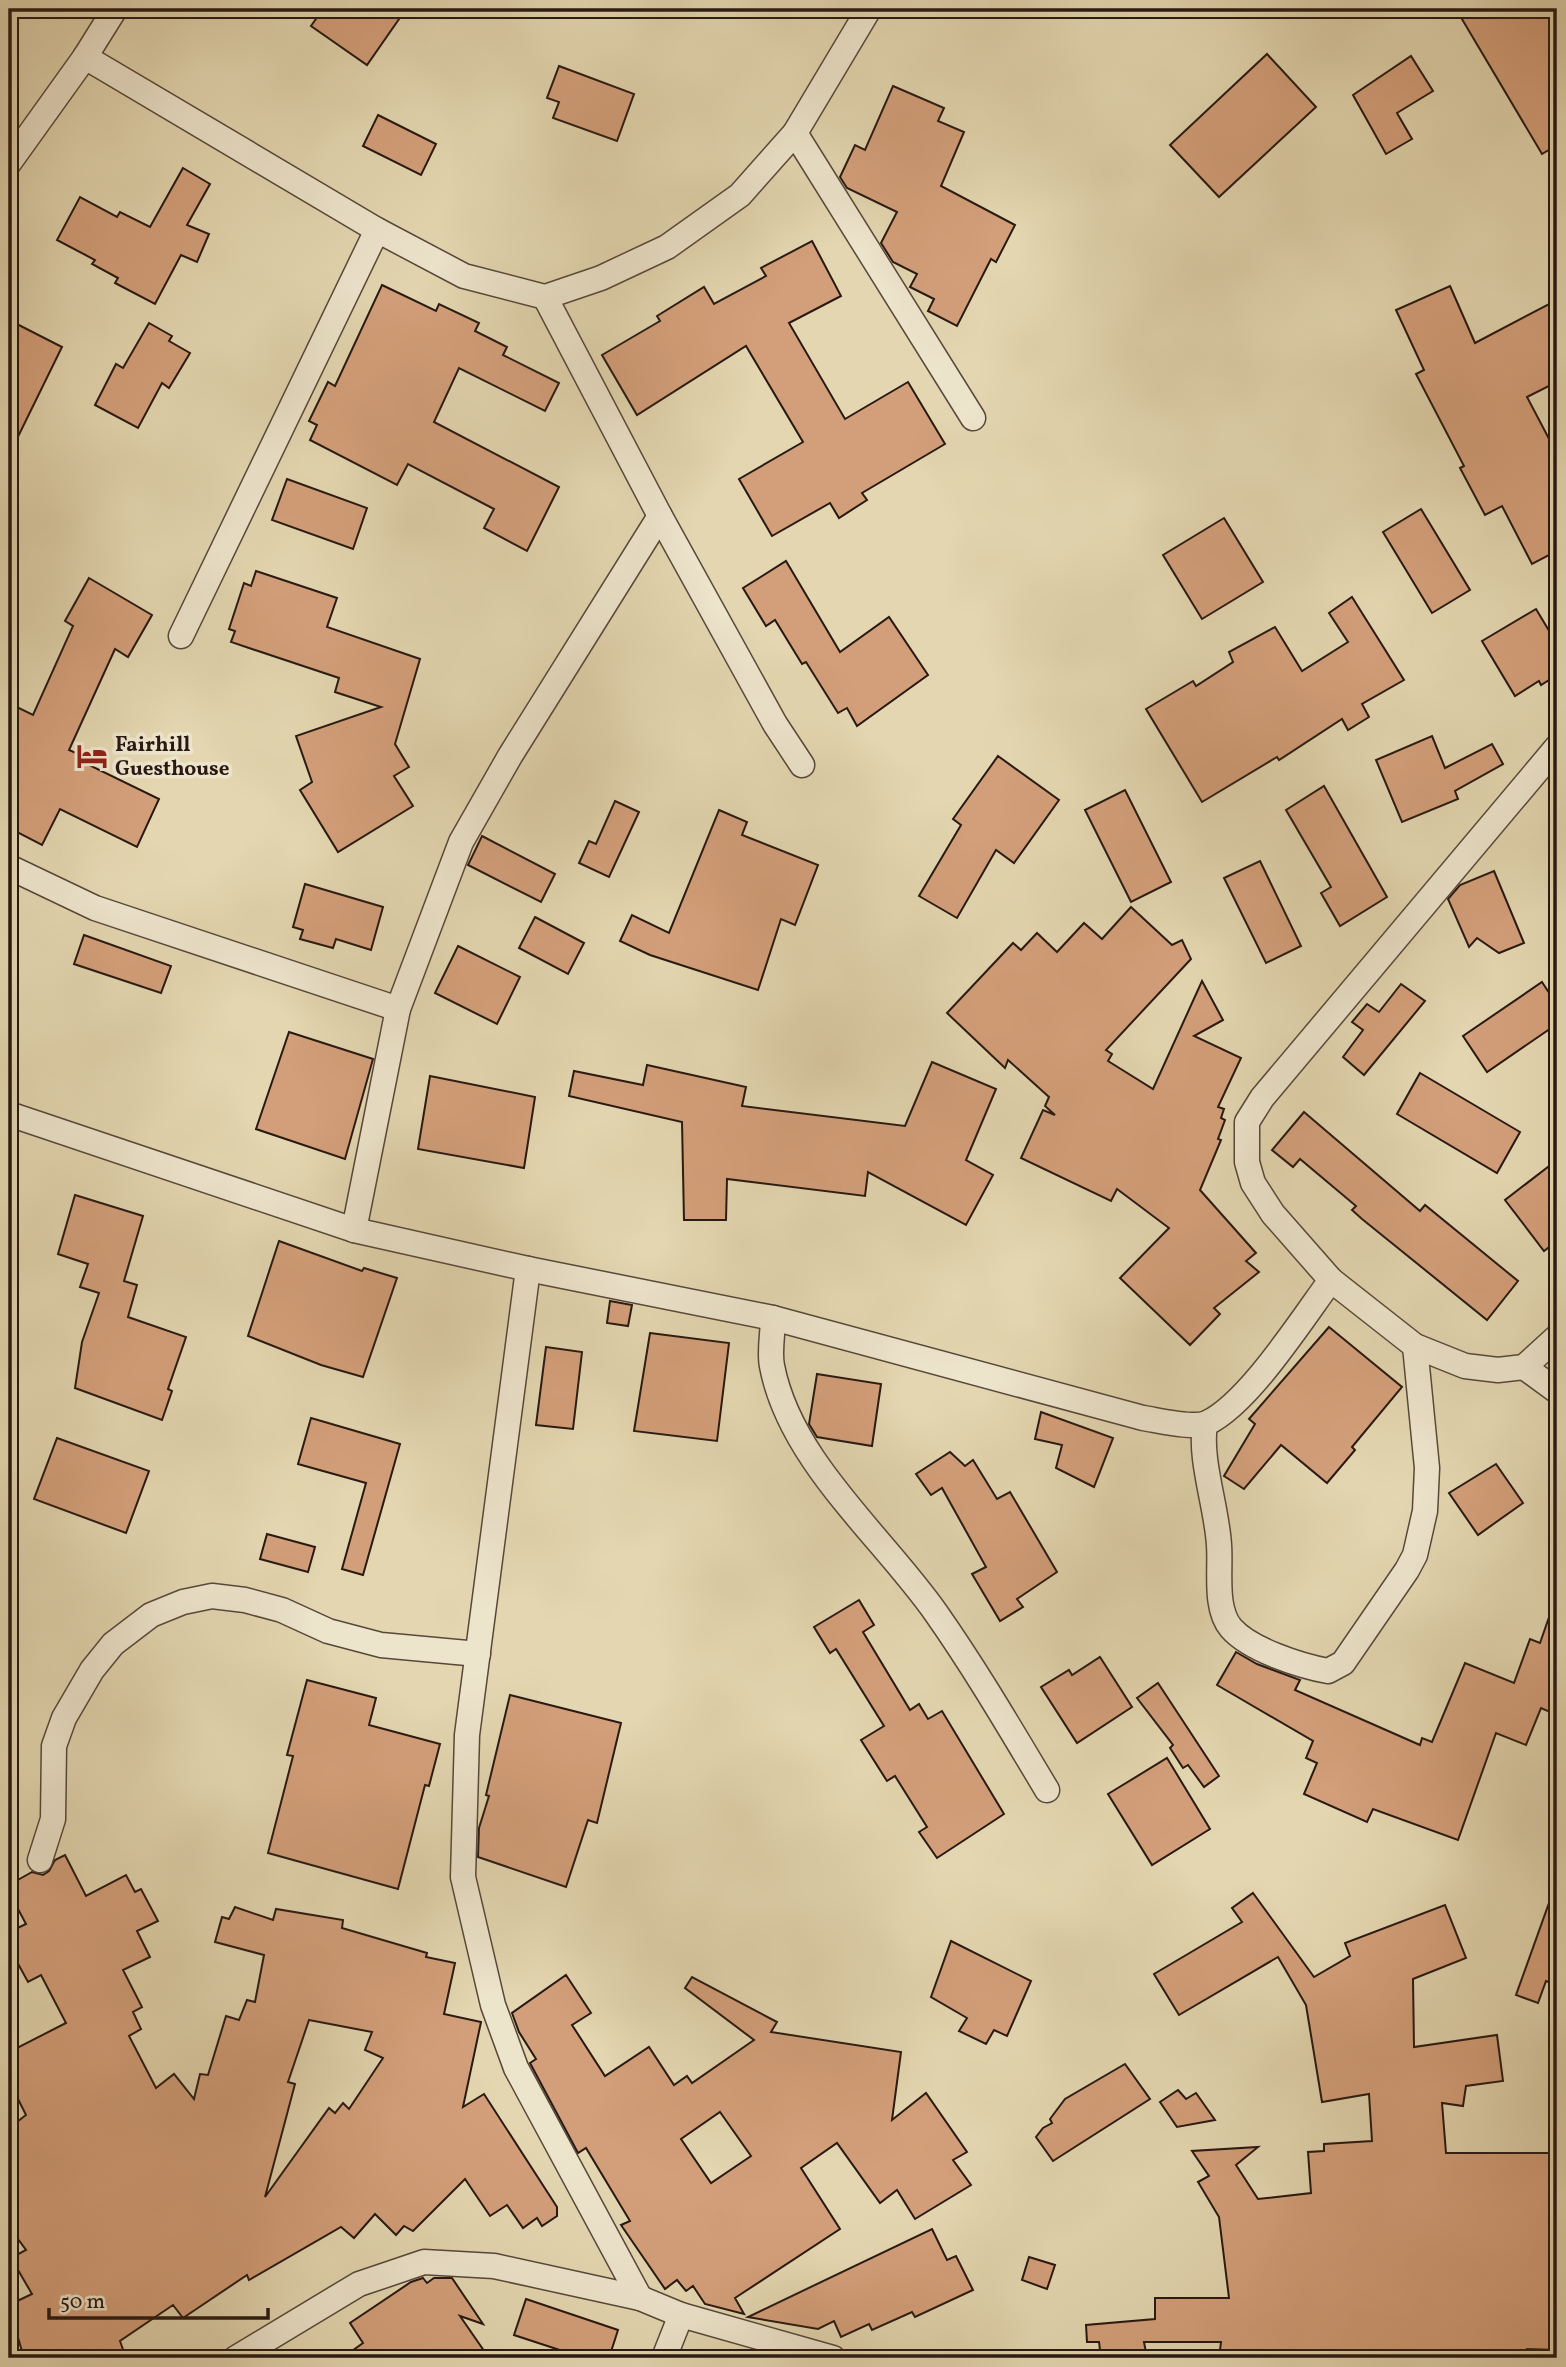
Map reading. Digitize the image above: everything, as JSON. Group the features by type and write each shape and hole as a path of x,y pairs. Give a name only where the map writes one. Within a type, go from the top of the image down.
{"street":[{"path":"9,163 85,57 115,9"},
{"path":"85,57 377,230 464,276 545,297 601,278 667,247 740,195 795,133 869,9"},
{"path":"795,133 973,418"},
{"path":"181,636 377,230"},
{"path":"545,297 660,516 775,724 802,765"},
{"path":"354,1230 398,1009 461,842 510,756 660,516"},
{"path":"1557,747 1262,1098 1247,1122 1247,1162 1253,1183 1273,1214 1331,1280 1415,1346 1465,1366 1498,1370 1524,1367 1557,1337"},
{"path":"9,867 95,908 398,1009"},
{"path":"9,1114 354,1230 528,1269 773,1318 1143,1418 1205,1424"},
{"path":"528,1269 467,1735 463,1877 493,2005 516,2068 640,2298"},
{"path":"1331,1280 1257,1378 1205,1424 1203,1437 1217,1517 1221,1605 1231,1628 1281,1657 1328,1671 1343,1662 1415,1555 1425,1511 1427,1468 1415,1346"},
{"path":"773,1318 772,1364 784,1402 801,1438 869,1532 934,1611 1047,1790"},
{"path":"1524,1367 1557,1391"},
{"path":"40,1860 53,1819 54,1746 64,1718 92,1670 113,1644 151,1615 202,1598 234,1598 282,1611 328,1631 381,1645 478,1654"},
{"path":"236,2358 359,2284 424,2262 494,2266 640,2298 681,2315 833,2358"},
{"path":"664,2358 681,2315"}],"building":[{"path":"323,9 406,9 367,65 311,26"},
{"path":"1456,9 1557,9 1557,145 1542,154"},
{"path":"1267,54 1316,107 1219,197 1170,145"},
{"path":"1411,56 1433,91 1397,113 1412,139 1386,154 1353,95"},
{"path":"559,66 634,94 617,141 553,118 559,102 547,98"},
{"path":"893,86 944,108 938,121 964,132 941,186 1015,225 996,262 991,259 957,326 928,311 934,299 910,287 917,274 893,262 881,243 897,212 847,188 840,177 855,145 865,150"},
{"path":"378,115 436,144 421,175 363,146"},
{"path":"183,168 210,184 187,225 209,234 197,262 181,255 155,304 115,283 118,278 92,264 95,260 57,240 80,197 117,217 120,212 150,227"},
{"path":"812,241 841,296 789,323 845,419 908,382 945,444 862,493 867,500 839,518 830,503 772,536 739,479 803,442 746,346 637,415 602,355 660,321 657,316 704,287 714,304 766,276 761,268"},
{"path":"382,285 436,311 439,304 479,323 475,331 507,347 503,355 559,383 545,411 459,368 434,422 559,487 527,551 484,528 494,509 408,464 397,485 310,440 317,425 309,421 328,382 335,386"},
{"path":"1450,286 1475,343 1551,303 1557,315 1557,382 1527,397 1557,454 1557,551 1532,564 1502,506 1485,515 1460,468 1464,466 1416,374 1424,370 1396,310"},
{"path":"9,320 62,347 9,455"},
{"path":"149,323 172,336 169,341 190,353 169,388 162,383 138,428 95,405 116,364 123,368"},
{"path":"287,479 367,508 353,549 272,520"},
{"path":"1421,509 1470,590 1432,613 1383,532"},
{"path":"1224,518 1263,582 1202,619 1163,555"},
{"path":"786,561 840,652 889,617 928,675 857,726 847,708 838,713 806,662 802,664 775,620 766,626 743,588"},
{"path":"256,571 337,598 327,627 420,659 395,744 409,767 394,776 413,806 338,852 300,790 312,782 296,736 381,707 335,692 339,678 231,642 235,631 229,629 244,583 251,586"},
{"path":"89,578 152,615 128,657 115,649 69,750 85,757 83,762 159,799 137,847 60,809 42,845 9,828 9,724 17,707 33,715 73,626 65,621"},
{"path":"1352,597 1404,680 1362,704 1369,717 1348,730 1342,719 1279,760 1277,757 1202,802 1146,709 1193,681 1196,686 1233,662 1229,652 1275,627 1302,671 1348,642 1329,613"},
{"path":"1536,609 1557,644 1557,675 1541,685 1539,681 1515,696 1482,641"},
{"path":"1432,736 1445,768 1492,744 1503,764 1455,791 1458,799 1402,822 1376,760"},
{"path":"998,756 1059,800 1014,863 996,850 957,918 919,896 961,825 953,819"},
{"path":"1324,786 1387,897 1340,926 1321,893 1331,887 1286,810"},
{"path":"1125,790 1171,882 1131,902 1085,810"},
{"path":"615,801 639,812 609,877 579,863 589,841 596,844"},
{"path":"719,810 747,822 742,835 818,865 795,925 781,919 758,990 650,955 620,941 632,915 669,933"},
{"path":"482,836 555,874 541,902 468,865"},
{"path":"1260,861 1301,946 1266,963 1224,878"},
{"path":"1494,871 1524,943 1499,953 1477,938 1469,947 1448,899 1460,885"},
{"path":"305,884 383,907 371,950 336,939 333,948 300,939 303,930 293,927"},
{"path":"1131,907 1172,945 1182,940 1191,959 1106,1050 1112,1054 1108,1061 1153,1089 1202,981 1223,1020 1194,1036 1241,1058 1218,1107 1224,1109 1221,1118 1225,1120 1218,1139 1221,1140 1200,1190 1256,1253 1246,1261 1259,1272 1214,1308 1220,1314 1190,1345 1120,1278 1169,1228 1117,1189 1111,1201 1021,1158 1043,1110 1055,1115 1045,1106 1049,1097 1008,1060 1005,1068 947,1013 1013,943 1021,950 1037,933 1057,952 1084,923 1102,939"},
{"path":"535,917 584,943 568,974 519,948"},
{"path":"84,935 171,966 161,993 74,964"},
{"path":"458,946 520,977 497,1024 435,993"},
{"path":"1542,982 1557,1005 1557,1024 1487,1072 1463,1036"},
{"path":"1401,984 1425,1001 1364,1075 1343,1057 1363,1030 1352,1022 1367,1004 1379,1012"},
{"path":"289,1032 373,1059 345,1159 256,1129"},
{"path":"932,1062 996,1089 966,1160 993,1175 966,1225 868,1172 865,1196 727,1179 726,1220 684,1220 682,1122 569,1096 574,1071 643,1085 647,1065 746,1087 742,1106 905,1126"},
{"path":"1420,1073 1520,1132 1497,1173 1397,1114"},
{"path":"430,1076 535,1097 524,1168 418,1149"},
{"path":"1304,1112 1420,1211 1425,1205 1518,1281 1487,1320 1362,1219 1352,1210 1356,1206 1300,1159 1293,1167 1272,1150"},
{"path":"1557,1160 1557,1241 1544,1251 1505,1200"},
{"path":"75,1195 143,1216 124,1281 137,1285 128,1317 186,1337 168,1389 172,1391 162,1420 75,1388 82,1342 99,1293 80,1287 88,1264 58,1254"},
{"path":"279,1241 362,1271 364,1268 397,1278 363,1377 321,1365 248,1336"},
{"path":"610,1301 632,1305 628,1326 607,1323"},
{"path":"1329,1327 1402,1387 1352,1447 1355,1450 1327,1483 1281,1445 1244,1489 1224,1476 1255,1424 1249,1419"},
{"path":"650,1333 729,1343 717,1441 634,1431"},
{"path":"546,1347 582,1352 573,1429 536,1425"},
{"path":"817,1374 881,1384 872,1446 817,1437 809,1424"},
{"path":"1041,1412 1113,1438 1094,1487 1056,1468 1062,1445 1035,1439"},
{"path":"311,1418 400,1444 363,1575 342,1569 366,1483 298,1464"},
{"path":"57,1438 149,1471 126,1533 34,1499"},
{"path":"950,1452 965,1466 973,1460 997,1499 1010,1492 1057,1572 1017,1599 1023,1607 1000,1621 972,1574 986,1567 942,1488 931,1495 916,1474"},
{"path":"1496,1464 1523,1503 1478,1535 1449,1493"},
{"path":"267,1534 315,1547 308,1572 260,1559"},
{"path":"859,1600 874,1625 863,1632 910,1710 919,1704 928,1719 942,1711 1004,1814 937,1858 919,1832 927,1827 895,1776 887,1781 861,1740 884,1726 836,1649 830,1653 814,1627"},
{"path":"1554,1603 1557,1603 1557,1715 1541,1708 1526,1745 1496,1733 1458,1840 1373,1809 1367,1822 1304,1794 1317,1763 1306,1758 1313,1741 1217,1685 1236,1652 1257,1664 1300,1680 1295,1690 1420,1745 1422,1738 1432,1742 1465,1663 1514,1683 1530,1639 1540,1643"},
{"path":"1100,1657 1132,1707 1077,1743 1041,1687 1069,1670 1072,1675"},
{"path":"307,1680 376,1698 369,1725 440,1744 429,1786 425,1785 398,1889 268,1853 293,1756 287,1755"},
{"path":"1158,1683 1219,1776 1204,1787 1188,1765 1183,1768 1170,1748 1173,1745 1137,1698"},
{"path":"510,1695 621,1723 597,1823 588,1820 566,1887 478,1857 479,1828 489,1796 486,1795"},
{"path":"1167,1758 1210,1829 1152,1865 1108,1794"},
{"path":"65,1855 86,1896 126,1875 135,1892 141,1889 158,1921 137,1931 150,1957 123,1970 142,2007 133,2012 141,2029 129,2036 156,2088 174,2074 194,2099 200,2074 208,2075 226,2016 239,2020 247,2000 255,2002 264,1955 215,1942 222,1917 229,1919 235,1907 273,1920 276,1909 343,1920 342,1928 427,1953 426,1957 455,1963 444,2014 481,2022 463,2107 484,2094 557,2207 557,2216 542,2226 537,2218 523,2228 507,2205 490,2216 465,2179 413,2231 404,2226 396,2235 375,2214 354,2238 341,2227 249,2280 247,2275 183,2318 173,2305 120,2341 126,2358 24,2358 16,2331 9,2330 9,2317 17,2312 11,2304 32,2294 11,2258 26,2250 9,2227 9,2128 26,2115 9,2081 9,2052 66,2023 41,1975 28,1982 11,1951 17,1948 9,1932 26,1924 9,1892 9,1885 32,1872 43,1875 49,1871 55,1860","holes":["309,2020 372,2032 365,2050 383,2058 349,2109 343,2103 335,2113 329,2108 265,2197 295,2084 288,2082"]},
{"path":"1554,1889 1557,1890 1557,1985 1546,1981 1538,2003 1516,1995"},
{"path":"1253,1893 1314,1977 1350,1956 1345,1943 1445,1905 1466,1958 1413,1979 1414,2047 1497,2035 1503,2081 1466,2086 1463,2106 1442,2103 1446,2153 1557,2153 1554,2310 1557,2311 1557,2350 1527,2349 1527,2358 1219,2358 1221,2342 1144,2342 1147,2358 1101,2358 1099,2342 1087,2342 1086,2325 1155,2319 1155,2298 1229,2298 1219,2217 1198,2182 1209,2176 1192,2151 1258,2147 1236,2165 1258,2199 1311,2193 1308,2152 1324,2151 1324,2144 1372,2141 1369,2094 1322,2102 1306,2005 1278,1957 1179,2015 1154,1974 1242,1922 1232,1908"},
{"path":"951,1941 1031,1981 1007,2036 994,2030 986,2044 959,2031 967,2018 931,1997"},
{"path":"566,1975 591,2013 572,2025 605,2076 649,2047 674,2085 687,2076 692,2083 754,2040 685,1988 692,1977 777,2022 771,2032 901,2052 892,2120 926,2093 967,2152 953,2160 971,2185 915,2219 897,2190 880,2203 837,2143 801,2168 840,2229 735,2298 744,2314 705,2304 693,2286 686,2291 677,2280 665,2289 621,2225 630,2221 586,2148 578,2153 530,2063 536,2059 519,2032 512,2013","holes":["720,2112 751,2156 711,2183 681,2139"]},
{"path":"1125,2064 1150,2099 1053,2161 1036,2137 1043,2128 1052,2123 1050,2119 1065,2099"},
{"path":"1178,2090 1186,2099 1196,2093 1215,2120 1177,2127 1160,2102"},
{"path":"932,2229 947,2260 956,2256 973,2290 915,2317 912,2312 872,2330 869,2324 841,2337 834,2321 818,2329 748,2317"},
{"path":"1029,2257 1055,2265 1047,2289 1022,2280"},
{"path":"423,2278 427,2283 434,2278 452,2278 483,2324 460,2316 489,2358 342,2358 363,2343 350,2323 411,2282"},
{"path":"526,2299 618,2330 609,2358 584,2358 514,2335"}],"place":[{"name":"Fairhill Guesthouse","path":"92,756"}]}
